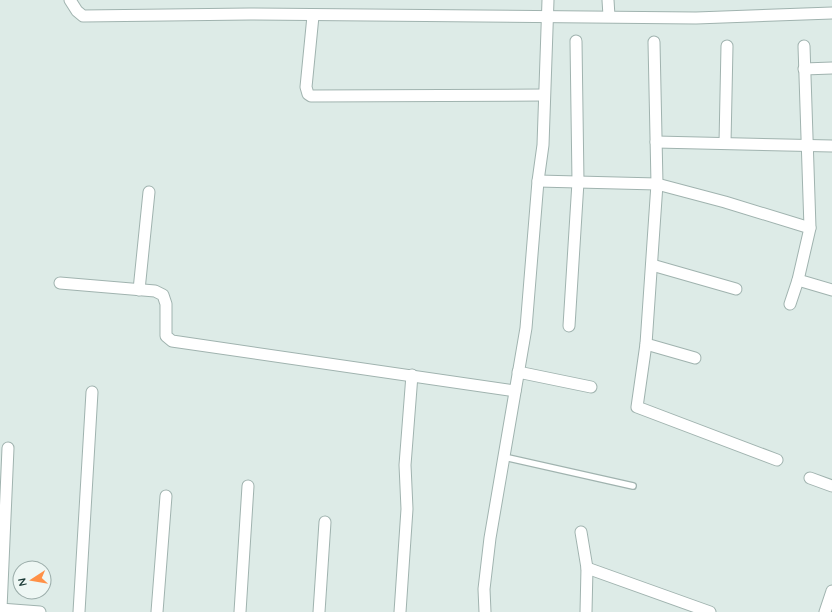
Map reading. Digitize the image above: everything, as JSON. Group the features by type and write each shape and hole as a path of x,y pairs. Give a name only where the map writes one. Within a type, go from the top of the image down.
{"street":[{"path":"70,0 77,11 83,16 250,14 313,16 548,16 610,6 696,18 832,13"},
{"path":"484,612 484,589 490,538 526,328 538,181 543,144 548,0"},
{"path":"313,16 306,87 308,94 312,96 544,95"},
{"path":"569,326 578,182 576,41"},
{"path":"654,42 657,184 646,344 637,407 777,460"},
{"path":"726,143 727,46"},
{"path":"790,304 798,280 810,228 804,46"},
{"path":"804,68 832,68"},
{"path":"656,142 832,146"},
{"path":"538,181 657,184 725,202 810,228"},
{"path":"139,290 149,192"},
{"path":"652,266 736,289"},
{"path":"798,280 832,290"},
{"path":"60,283 139,290 155,292 163,295 166,304 166,336 172,341 515,391"},
{"path":"646,344 695,358"},
{"path":"518,372 591,387"},
{"path":"400,612 407,509 405,465 412,375"},
{"path":"79,612 92,392"},
{"path":"8,448 0,609 40,612"},
{"path":"810,478 832,486"},
{"path":"240,612 248,486"},
{"path":"157,612 166,496"},
{"path":"319,612 325,522"},
{"path":"581,532 587,568 586,612"},
{"path":"587,568 710,612"},
{"path":"825,612 832,591"}],"lane":[{"path":"504,457 633,486"}]}
